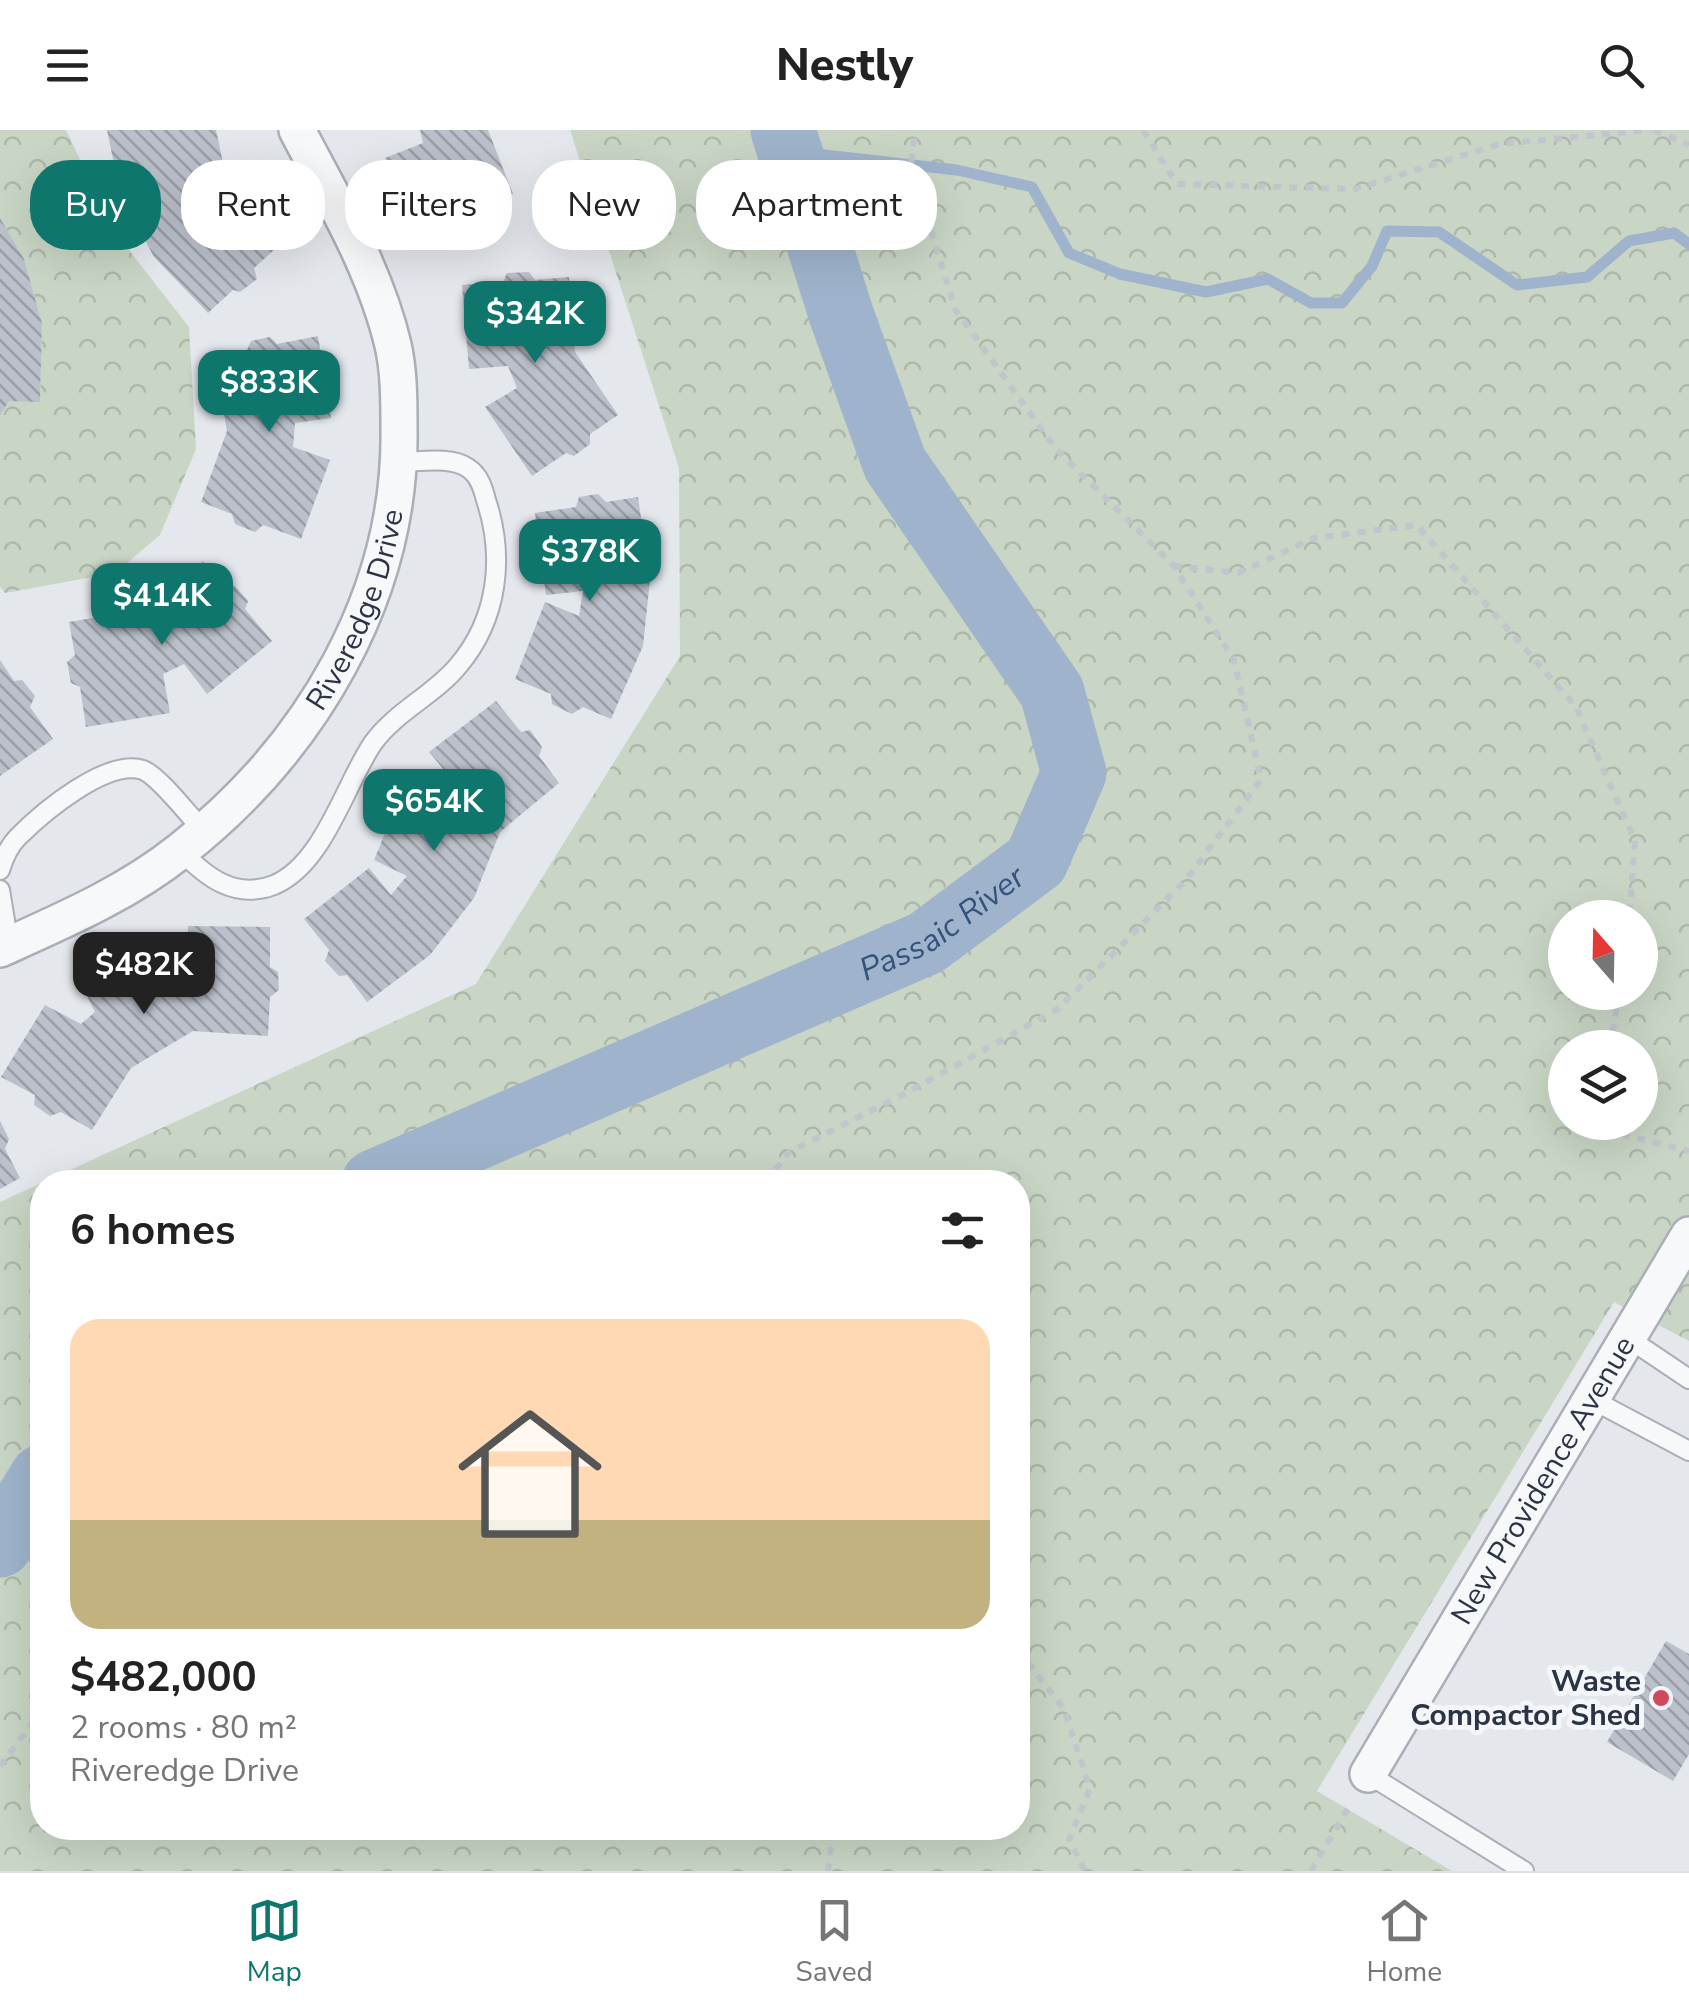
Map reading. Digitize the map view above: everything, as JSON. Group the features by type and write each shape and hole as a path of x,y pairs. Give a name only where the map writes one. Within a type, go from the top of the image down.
{"street":[{"name":"Riveredge Drive","path":"5,947 81,913 192,840 253,784 324,694 349,652 386,553 400,462 394,348 380,301 298,130"},
{"name":"New Providence Avenue","path":"1368,1774 1689,1235"}],"lane":[{"path":"0,870 18,838 94,778 128,768 149,773 192,840 211,880 230,888 251,890 275,884 294,871 335,820 357,769 376,739 459,665 491,603 498,570 497,541 480,482 466,466 400,462"},
{"path":"0,890 5,947"},
{"path":"1628,1338 1689,1379"},
{"path":"1591,1399 1689,1451"},
{"path":"1368,1774 1524,1871"}],"path":[{"path":"775,1170 789,1152 1058,1009 1185,881 1262,780 1234,660 1174,566 1056,449 955,309 911,165 915,130"},
{"path":"1143,130 1178,184 1356,189 1500,144 1653,130 1689,144"},
{"path":"1174,566 1238,573 1314,538 1417,525 1576,707 1635,841 1630,900"},
{"path":"1642,1140 1689,1151"},
{"path":"1030,1665 1064,1709 1090,1789 1069,1839 1085,1871"},
{"path":"0,1766 30,1726"},
{"path":"1311,1871 1368,1774"},
{"path":"828,1871 832,1840"}],"green space":[{"path":"0,130 66,130 80,160 30,160 30,250 129,250 189,327 196,449 160,535 115,573 5,593 0,586 0,412 9,401 40,401 42,323 24,259 0,218"},
{"path":"570,130 1689,130 1689,1341 1614,1302 1317,1791 1452,1871 0,1871 0,1202 30,1188 30,1840 1030,1840 1030,1170 70,1170 476,984 680,656 679,468 609,250 676,250 676,160 580,160"}],"building":[{"path":"107,130 216,130 222,160 181,160 181,250 274,250 254,268 257,279 240,292 233,290 208,313 150,250 161,250 161,160 113,160"},
{"path":"420,130 488,130 500,160 386,160 423,143"},
{"path":"0,218 24,259 42,323 40,402 9,401 0,415"},
{"path":"529,272 535,280 569,277 575,352 618,415 590,434 590,444 574,456 566,453 532,476 485,407 517,388 508,366 469,369 462,285 503,282 507,273"},
{"path":"318,336 331,418 295,423 293,447 330,460 301,539 263,525 255,532 235,524 232,514 201,502 227,431 214,357 247,350 251,341 270,337 277,344"},
{"path":"598,494 606,502 638,497 650,580 643,646 611,719 583,707 572,714 552,704 551,694 515,679 545,602 579,616 583,591 546,595 535,513 576,507 579,497"},
{"path":"203,561 225,587 235,586 248,601 245,609 272,641 207,694 184,664 163,674 170,713 86,727 80,687 71,683 67,662 75,655 69,622 144,609"},
{"path":"0,660 14,681 22,680 35,696 30,707 53,739 0,776"},
{"path":"496,701 521,732 530,730 542,747 539,756 559,783 500,832 474,898 430,955 367,1002 347,975 339,976 325,961 329,950 304,919 369,868 391,895 407,876 374,860 405,785 441,800 455,783 429,752"},
{"path":"188,926 270,927 270,967 278,972 279,990 270,997 268,1036 193,1031 131,1068 92,1130 61,1112 50,1116 34,1105 35,1095 1,1077 45,1005 81,1024 95,1012 76,974 147,937 168,972 187,967"},
{"path":"0,1121 9,1139 5,1149 20,1178 0,1189"},
{"name":"Waste Compactor Shed","path":"1666,1641 1689,1654 1689,1754 1673,1781 1607,1742"}],"waterway":[{"name":"Passaic River","path":"402,1170 926,943 1036,861 1074,773 1052,692 895,464 841,314 783,130"},
{"path":"789,151 957,170 1032,187 1069,253 1120,274 1206,292 1268,279 1311,303 1342,303 1372,266 1387,231 1439,232 1517,285 1587,277 1629,241 1674,233 1689,244"},
{"name":"Passaic River","path":"0,1545 30,1496"}],"place":[{"name":"Waste Compactor Shed","path":"1661,1698"}]}
